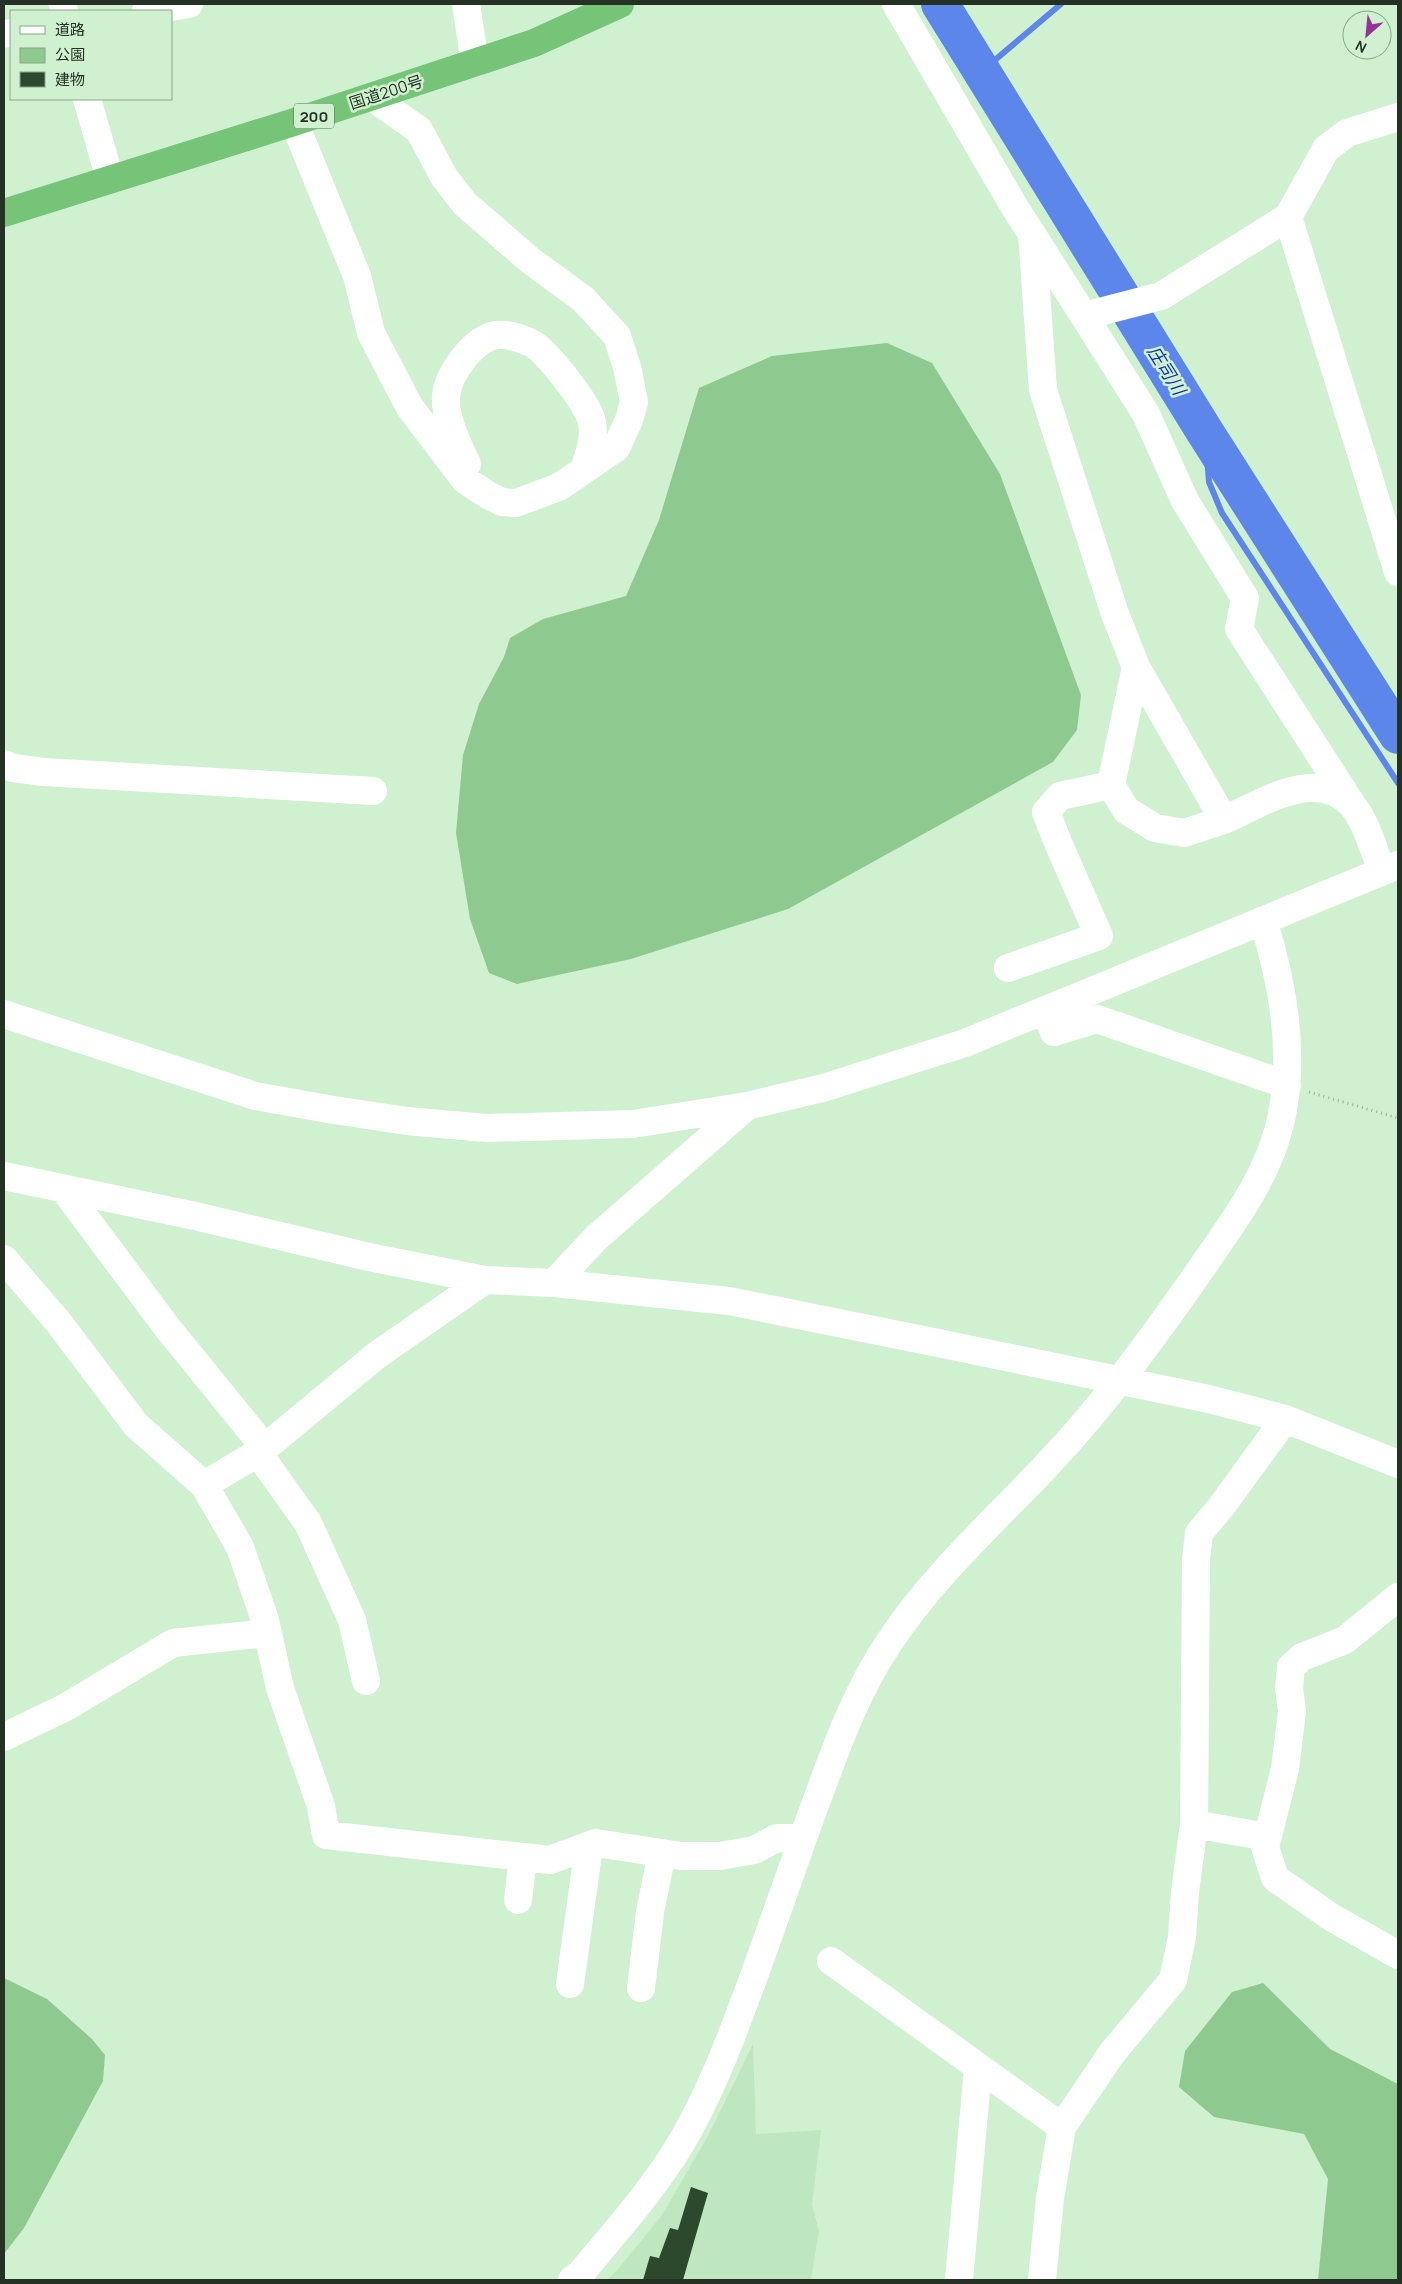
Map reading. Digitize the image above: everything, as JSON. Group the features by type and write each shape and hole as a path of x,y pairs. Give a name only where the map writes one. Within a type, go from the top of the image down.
{"highway":[{"name":"国道200号","path":"4,213 372,97 534,43 620,4"}],"street":[{"path":"152,10 189,4"},
{"path":"466,4 475,63"},
{"path":"4,1014 255,1096 406,1122 486,1128 633,1124 747,1106 823,1088 965,1043 1390,868 1240,629 1245,598 1185,501 1146,414 1090,315 1014,206 896,4"},
{"path":"294,122 357,276 371,333 409,406 465,480 502,502 516,503 559,487 616,448 629,420 634,402 627,367 617,336 583,300 531,260 465,204 444,177 419,130 372,97"},
{"path":"87,100 110,179"},
{"path":"1090,315 1161,296 1288,217 1326,149 1347,133 1398,117"},
{"path":"1288,217 1398,572"},
{"path":"1032,234 1043,390 1115,614 1136,667 1224,820"},
{"path":"481,490 452,434 446,396 452,378 465,355 480,342 496,335 513,336 534,344 547,357 582,401 592,420 593,440 584,470"},
{"path":"1136,667 1111,785 1126,810 1155,828 1184,833 1224,820 1291,791 1316,786 1336,794 1352,805"},
{"path":"4,764 13,768 44,772 373,791"},
{"path":"1008,968 1099,936 1058,846 1046,812 1060,796 1111,785"},
{"path":"577,2278 640,2203 671,2160 701,2104 742,2010 841,1734 863,1686 890,1641 930,1588 1085,1424 1182,1297 1250,1197 1271,1154 1282,1122 1287,1085 1284,1014 1275,958 1263,920"},
{"path":"1045,1010 1054,1032 1098,1020 1287,1085"},
{"path":"554,1283 596,1238 747,1106"},
{"path":"4,1176 195,1216 369,1257 485,1280 554,1283 730,1301 1208,1399 1285,1419 1398,1464"},
{"path":"63,1188 262,1450 308,1524 352,1620 366,1681"},
{"path":"4,1259 59,1322 136,1425 204,1485 240,1547 268,1633 280,1688 321,1806 326,1835 550,1860 596,1843 681,1856 720,1856 754,1850 777,1838 803,1838"},
{"path":"204,1485 262,1450 377,1355 485,1280"},
{"path":"1042,2280 1050,2198 1062,2127 1112,2053 1173,1980 1182,1937 1185,1892 1194,1824 1196,1560 1199,1533 1221,1507 1285,1419"},
{"path":"1398,1597 1345,1640 1302,1657 1291,1667 1289,1688 1292,1711 1285,1769 1265,1847 1275,1878 1331,1917 1398,1955"},
{"path":"4,1737 66,1707 173,1643 268,1633"},
{"path":"1194,1824 1267,1837"},
{"path":"570,1984 589,1846"},
{"path":"641,1988 650,1912 662,1853"},
{"path":"518,1900 523,1857"},
{"path":"831,1961 1062,2127"},
{"path":"959,2280 978,2068"}],"path":[{"path":"1287,1085 1398,1118"}],"shaded area":[{"path":"753,2044 756,2134 821,2130 812,2205 819,2231 811,2280 607,2280 662,2215 709,2134"}],"green space":[{"path":"887,343 932,363 1000,474 1081,695 1077,730 1053,762 788,909 631,959 517,984 489,973 470,919 456,833 463,755 479,704 504,657 510,638 543,619 626,596 659,520 699,388 772,356"},
{"path":"4,1978 47,1999 92,2039 105,2055 103,2081 24,2228 4,2254"},
{"path":"1263,1983 1330,2049 1398,2084 1398,2280 1318,2280 1328,2179 1304,2134 1214,2117 1179,2087 1185,2051 1232,1992"}],"building":[{"path":"691,2187 708,2193 683,2280 643,2280 650,2256 659,2258 670,2228 678,2230"}],"waterway":[{"name":"庄司川","path":"940,4 1205,432 1398,735"},
{"path":"982,71 1061,4"},
{"path":"1205,432 1209,482 1222,513 1398,783"}]}
